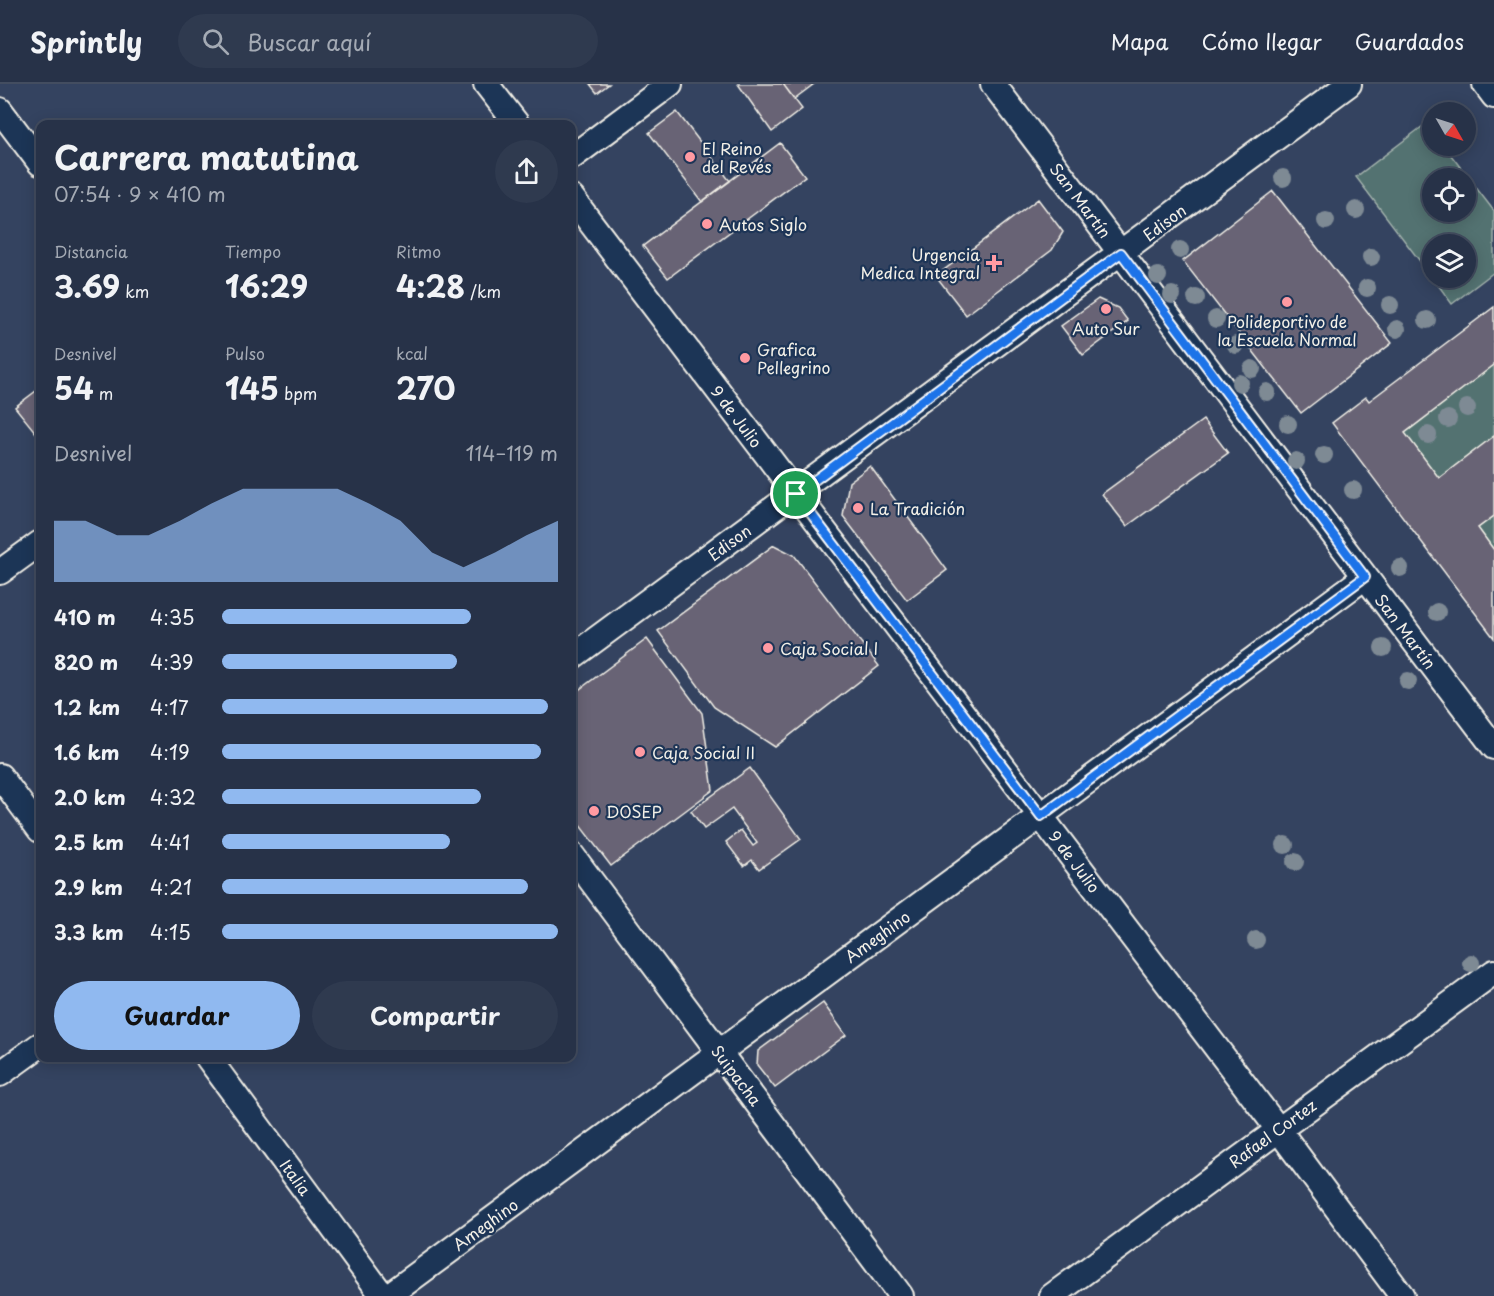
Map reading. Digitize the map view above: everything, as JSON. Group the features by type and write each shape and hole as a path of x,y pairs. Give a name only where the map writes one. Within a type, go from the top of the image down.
{"street":[{"path":"486,84 514,120"},
{"path":"576,154 670,84"},
{"name":"San Martín","path":"993,84 1494,747"},
{"name":"Edison","path":"576,654 1349,84"},
{"path":"1485,84 1494,96"},
{"path":"0,110 36,158"},
{"name":"9 de Julio","path":"576,203 1402,1296"},
{"path":"0,572 36,546"},
{"name":"Ameghino","path":"388,1296 1365,577"},
{"path":"0,776 36,825"},
{"name":"Suipacha","path":"576,860 901,1296"},
{"name":"Rafael Cortez","path":"1052,1296 1494,972"},
{"path":"0,1074 36,1048"},
{"name":"Italia","path":"211,1062 383,1296"}],"green space":[{"path":"1422,127 1422,156 1452,156 1461,168 1422,168 1422,222 1476,222 1476,188 1494,211 1494,272 1476,286 1476,234 1422,234 1422,264 1356,177"},
{"path":"1440,288 1473,288 1452,304"},
{"path":"1494,365 1494,436 1439,478 1405,433"},
{"path":"1494,516 1494,550 1478,528"}],"building":[{"path":"590,84 609,84 597,93"},
{"path":"738,84 783,84 802,109 772,132"},
{"path":"783,84 814,84 794,99"},
{"name":"El Reino del Revés","path":"677,112 730,181 702,202 649,133"},
{"name":"Autos Siglo","path":"780,143 805,176 668,278 643,246"},
{"name":"Polideportivo de la Escuela Normal","path":"1273,191 1392,343 1301,413 1183,261"},
{"name":"Polideportivo de la Escuela Normal","path":"1273,191 1392,343 1301,413 1183,261"},
{"name":"Urgencia Medica Integral","path":"1038,199 1063,232 1052,250 966,315 936,276"},
{"path":"1098,299 1118,308 1128,321 1083,355 1061,326"},
{"path":"1494,307 1494,365 1405,433 1439,478 1494,436 1494,516 1478,528 1494,550 1494,638 1332,423 1366,397 1369,401"},
{"path":"36,391 36,433 15,407"},
{"path":"1203,420 1228,453 1127,526 1102,494"},
{"path":"870,466 947,570 907,600 843,516 849,482"},
{"name":"Caja Social I","path":"774,545 794,555 879,666 775,747 714,707 658,631"},
{"name":"Caja Social II","path":"647,639 702,713 713,790 611,866 576,820 576,692"},
{"path":"750,768 801,839 759,869 752,860 744,866 726,842 741,830 753,846 757,843 732,809 704,829 691,811"},
{"path":"823,1003 846,1035 775,1088 757,1065 758,1051"}],"place":[{"name":"El Reino del Revés","path":"690,157"},
{"name":"Autos Siglo","path":"707,224"},
{"name":"Urgencia Medica Integral","path":"994,263"},
{"name":"Polideportivo de la Escuela Normal","path":"1287,302"},
{"name":"Auto Sur","path":"1106,309"},
{"name":"Grafica Pellegrino","path":"745,358"},
{"name":"La Tradición","path":"858,508"},
{"name":"Caja Social I","path":"768,648"},
{"name":"Caja Social II","path":"640,752"},
{"name":"DOSEP","path":"594,811"}],"route":[{"path":"1121,253 1365,577 1041,816 796,494 1121,253"}]}
